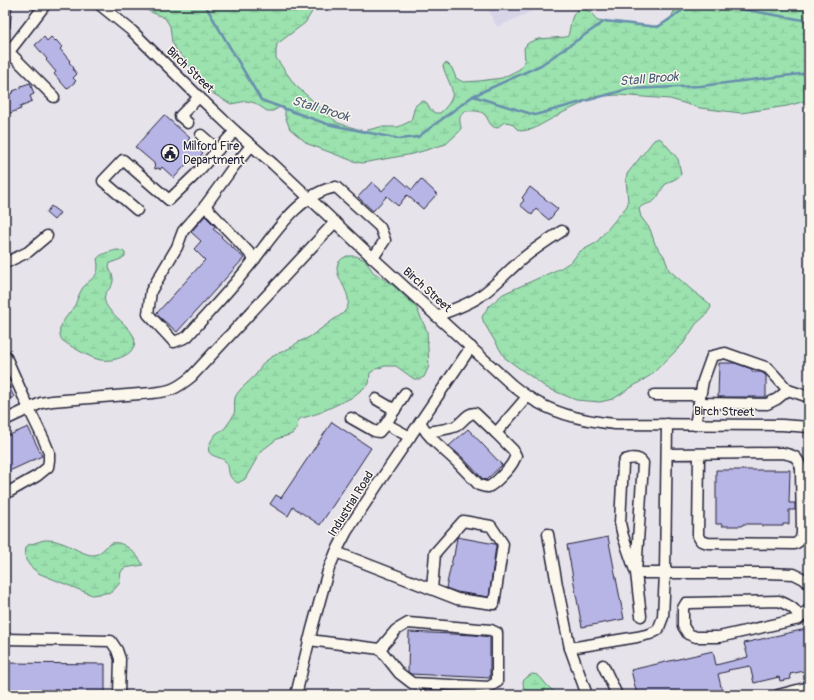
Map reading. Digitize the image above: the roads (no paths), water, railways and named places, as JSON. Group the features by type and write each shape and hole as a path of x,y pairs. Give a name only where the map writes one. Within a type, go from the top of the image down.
{"street":[{"path":"45,5 6,53 54,97"},
{"name":"Birch Street","path":"100,5 132,31 235,132 273,164 436,316 527,397 563,414 587,421 615,424 782,425 809,427"},
{"path":"188,123 180,116 199,97"},
{"path":"137,210 103,181 123,160 169,200 195,175 235,132"},
{"path":"201,135 218,150"},
{"path":"251,146 234,166 205,206 183,231 177,247 151,291 148,314 174,342 187,337 251,264 287,217 309,198 329,188 336,187 380,227 385,240 373,258"},
{"path":"205,206 255,259"},
{"path":"5,420 41,403 166,392 175,388 191,377 335,222"},
{"path":"436,316 479,298 522,260 562,231"},
{"path":"5,263 10,262 28,252 47,236"},
{"name":"Industrial Road","path":"296,695 328,571 336,552 347,531 471,347"},
{"path":"695,425 703,381 712,356 725,353 768,368 788,390 809,397"},
{"path":"5,356 49,452 48,467 37,476 5,494"},
{"path":"654,395 767,404 777,399 788,390"},
{"path":"351,418 374,431 379,432 386,424 405,393"},
{"path":"496,433 527,397"},
{"path":"376,399 395,410"},
{"path":"420,422 427,432 479,485 488,487 494,484 510,467 516,456 513,450 475,413 472,413 466,417 455,427 427,432"},
{"path":"386,424 410,437"},
{"path":"570,648 637,638 658,630 663,617 665,574 667,424"},
{"path":"667,454 783,453 794,456 799,460 800,468 802,528 802,536 800,540 794,544 708,543 701,541 698,536 699,454"},
{"path":"636,573 620,523 623,464 625,460 631,458 639,459 643,463 636,573 641,616"},
{"path":"336,552 457,599 494,604 503,544 490,526 463,521 435,553 432,589"},
{"path":"548,534 570,648 587,695"},
{"path":"636,573 794,574 804,579 809,584"},
{"path":"799,619 799,615 796,611 779,602 686,603 683,608 683,626 688,634 696,637 719,637 799,619 809,609"},
{"path":"309,640 380,649 399,674 412,683 489,687 497,682 497,633 491,630 408,622 396,630 380,649"},
{"path":"5,638 111,641 117,650 120,659 119,695"},
{"path":"603,665 617,695"},
{"path":"778,695 809,688"}],"waterway":[{"name":"Stall Brook","path":"205,5 261,100 327,124 399,139 418,137 473,96 541,65 605,21 658,27 690,5"},
{"name":"Stall Brook","path":"718,5 809,21"},
{"name":"Stall Brook","path":"473,96 535,115 628,89 701,86 809,73"}],"place":[{"name":"Milford Fire Department","path":"170,153"}]}
